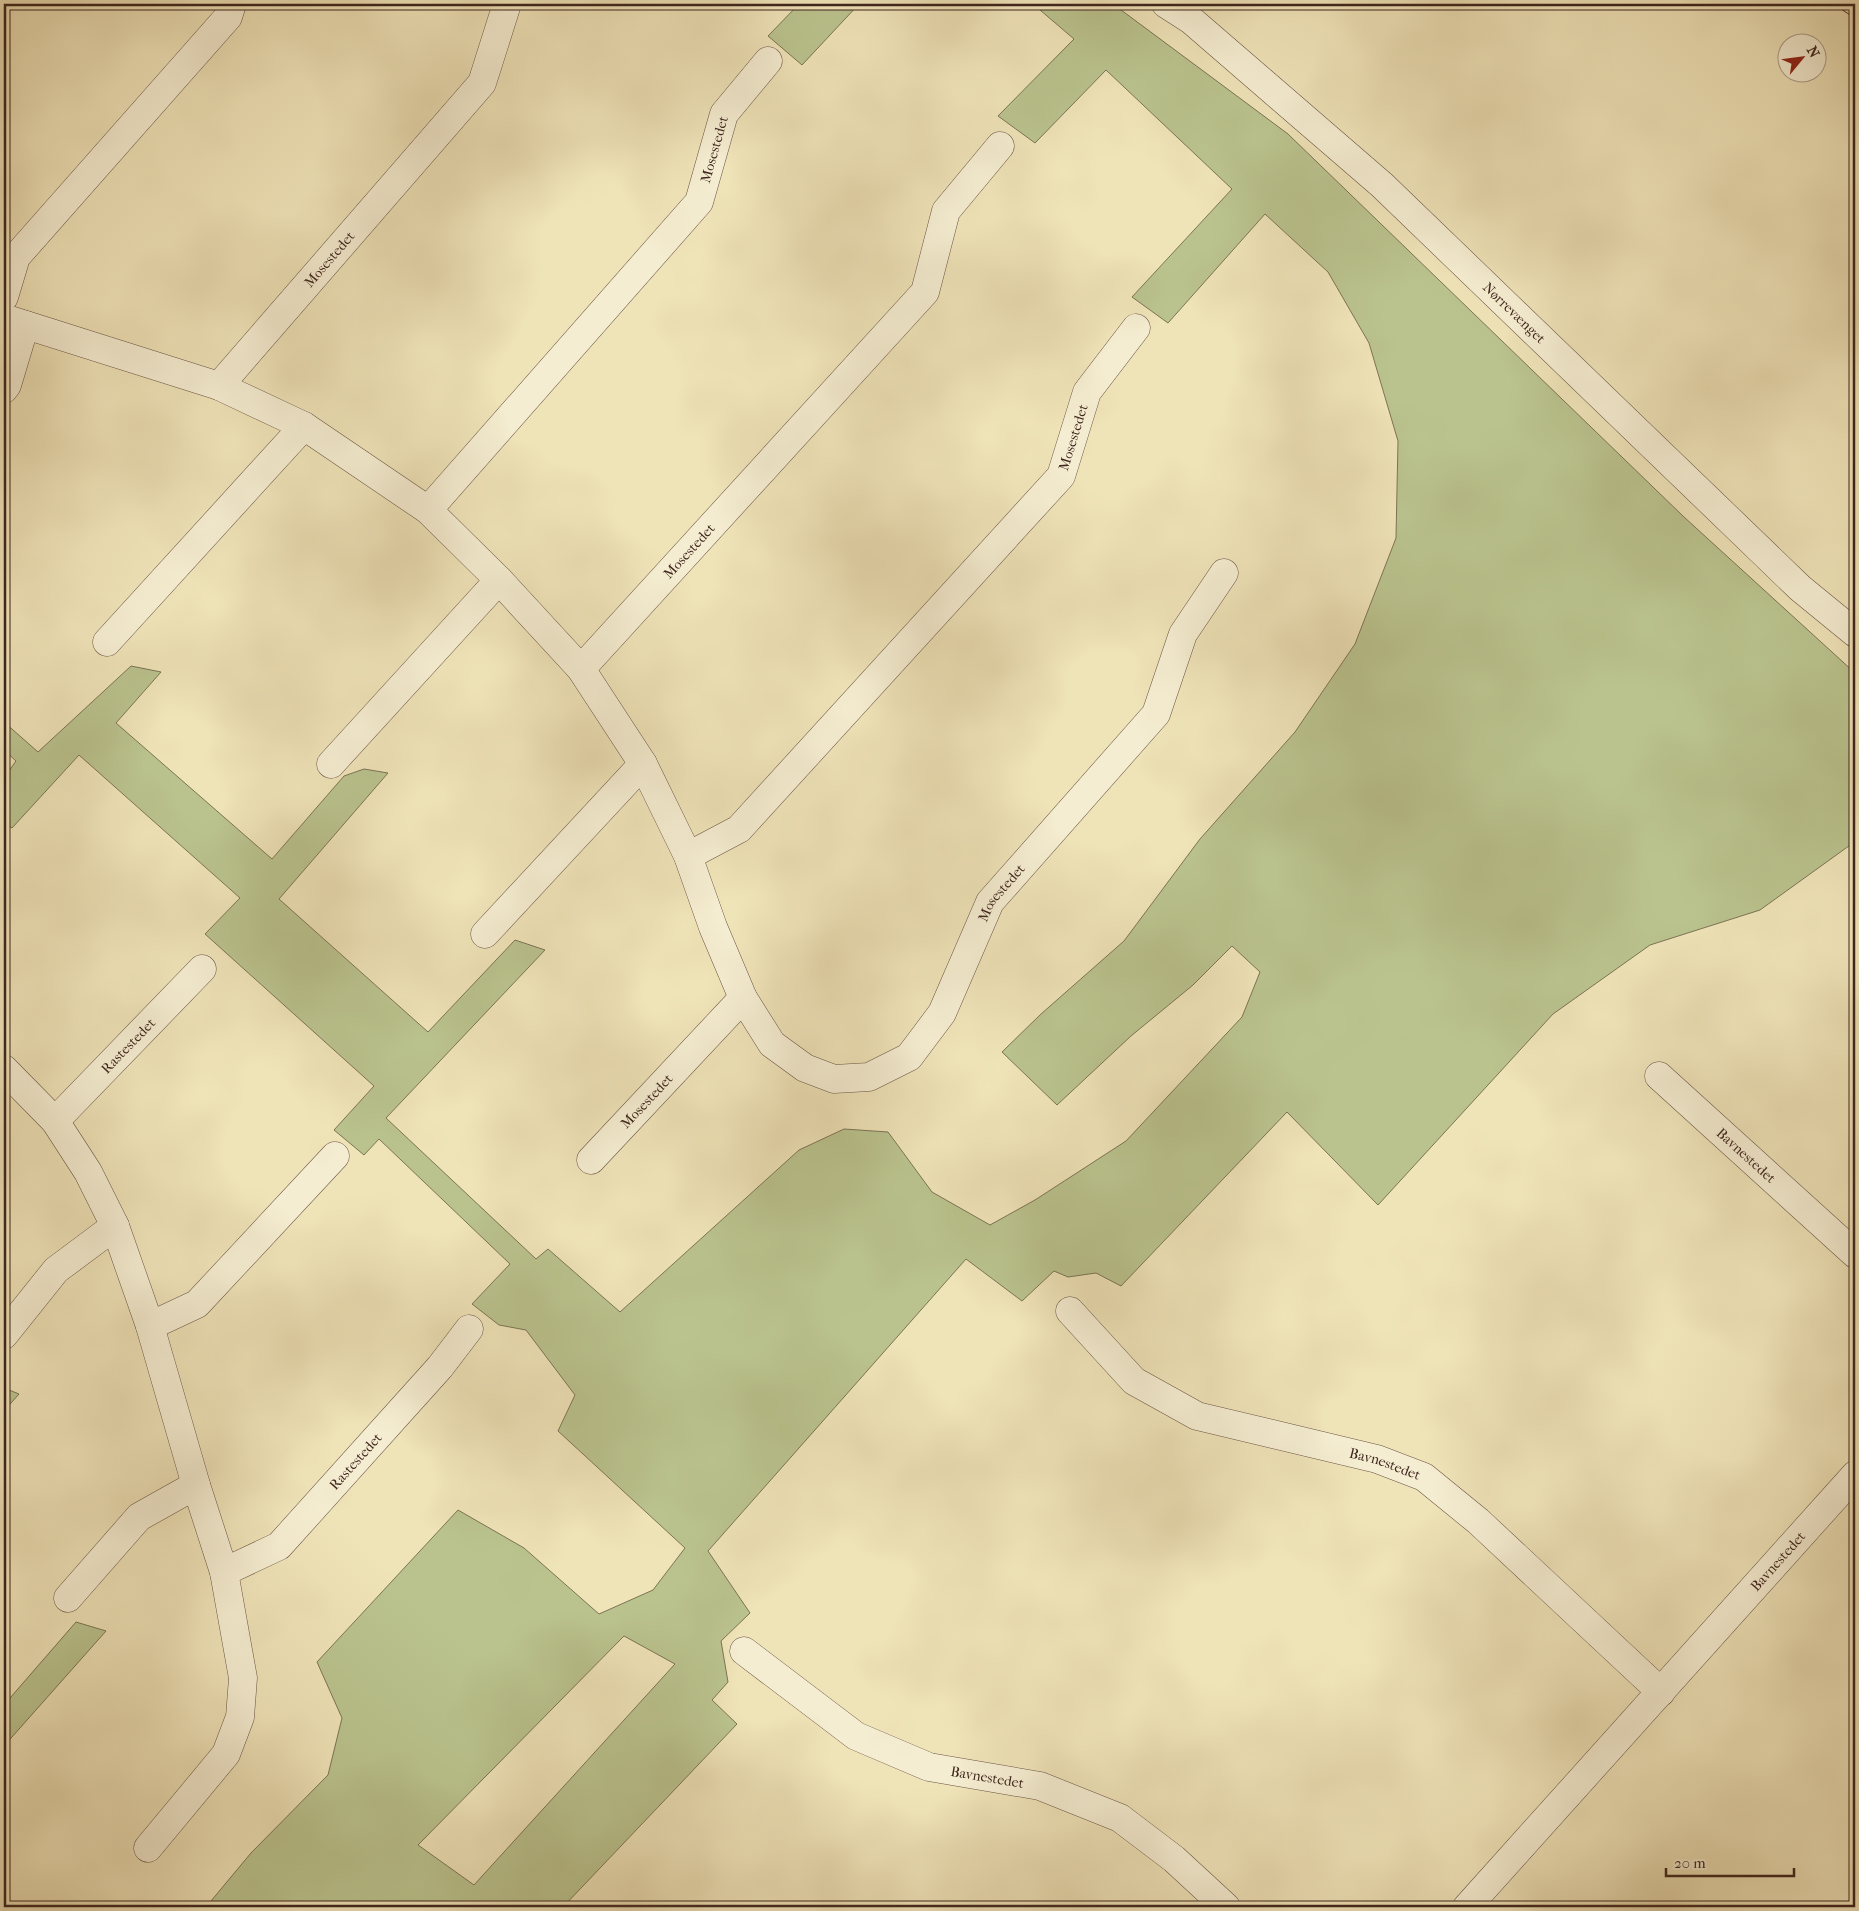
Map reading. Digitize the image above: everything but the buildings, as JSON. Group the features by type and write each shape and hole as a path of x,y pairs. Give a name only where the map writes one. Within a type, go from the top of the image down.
{"street":[{"path":"4,297 16,257 228,17 232,4"},
{"name":"Mosestedet","path":"219,386 482,83 507,4"},
{"name":"Nørrevænget","path":"1166,4 1191,20 1382,185 1800,588 1855,633"},
{"name":"Mosestedet","path":"428,510 699,202 724,114 768,61"},
{"name":"Mosestedet","path":"581,669 926,292 946,211 1000,146"},
{"name":"Mosestedet","path":"4,389 7,385 14,321 219,386 304,426 428,510 499,580 581,669 643,764 688,856 713,927 743,998 772,1044 804,1068 834,1079 869,1077 909,1058 942,1013 990,902 1156,714 1183,634 1224,573"},
{"name":"Mosestedet","path":"688,856 740,829 1061,476 1087,392 1136,328"},
{"path":"107,642 304,426"},
{"path":"331,764 499,580"},
{"path":"485,934 643,764"},
{"name":"Rastestedet","path":"55,1121 202,969"},
{"name":"Mosestedet","path":"591,1160 743,998"},
{"path":"4,1070 55,1121 88,1172 115,1226 150,1326 196,1485 224,1572 243,1678 240,1717 226,1754 148,1848"},
{"name":"Bavnestedet","path":"1659,1076 1855,1254"},
{"path":"150,1326 197,1304 335,1156"},
{"path":"4,1335 56,1270 115,1226"},
{"name":"Bavnestedet","path":"1070,1311 1134,1381 1197,1416 1377,1459 1424,1477 1478,1521 1661,1692"},
{"name":"Rastestedet","path":"224,1572 280,1546 440,1367 469,1328"},
{"name":"Bavnestedet","path":"1467,1907 1855,1475"},
{"path":"68,1598 139,1517 196,1485"},
{"name":"Bavnestedet","path":"744,1651 856,1736 929,1767 1040,1786 1120,1818 1174,1858 1226,1907"}],"green space":[{"path":"799,4 859,4 802,65 768,36"},
{"path":"1033,4 1113,4 1288,134 1684,517 1855,673 1855,845 1853,843 1760,910 1650,945 1553,1014 1378,1205 1287,1112 1121,1286 1096,1273 1068,1277 1054,1271 1022,1301 966,1259 708,1551 750,1613 721,1641 728,1682 712,1700 737,1724 563,1907 206,1907 251,1853 328,1775 342,1718 317,1662 458,1510 524,1548 599,1614 653,1590 685,1548 558,1431 575,1395 526,1330 499,1325 472,1304 510,1264 379,1139 364,1155 334,1130 374,1086 205,934 240,898 79,755 12,828 4,823 4,778 16,761 4,750 4,722 38,752 131,666 161,672 116,723 272,859 344,776 364,769 388,773 279,899 428,1032 515,940 545,950 386,1118 536,1259 548,1249 620,1312 799,1150 844,1129 888,1132 932,1192 990,1225 1035,1200 1126,1141 1242,1017 1260,972 1232,946 1193,985 1131,1036 1057,1105 1002,1052 1041,1014 1124,941 1200,839 1295,732 1355,644 1396,538 1398,441 1369,343 1328,272 1265,214 1168,323 1132,297 1232,189 1106,70 1035,143 998,116 1074,39","holes":["624,1636 675,1664 474,1885 418,1845"]},
{"path":"4,1388 19,1394 4,1411"},
{"path":"76,1622 106,1631 4,1746 4,1705"}],"tram line":[{"path":"1833,4 1855,18"}]}
